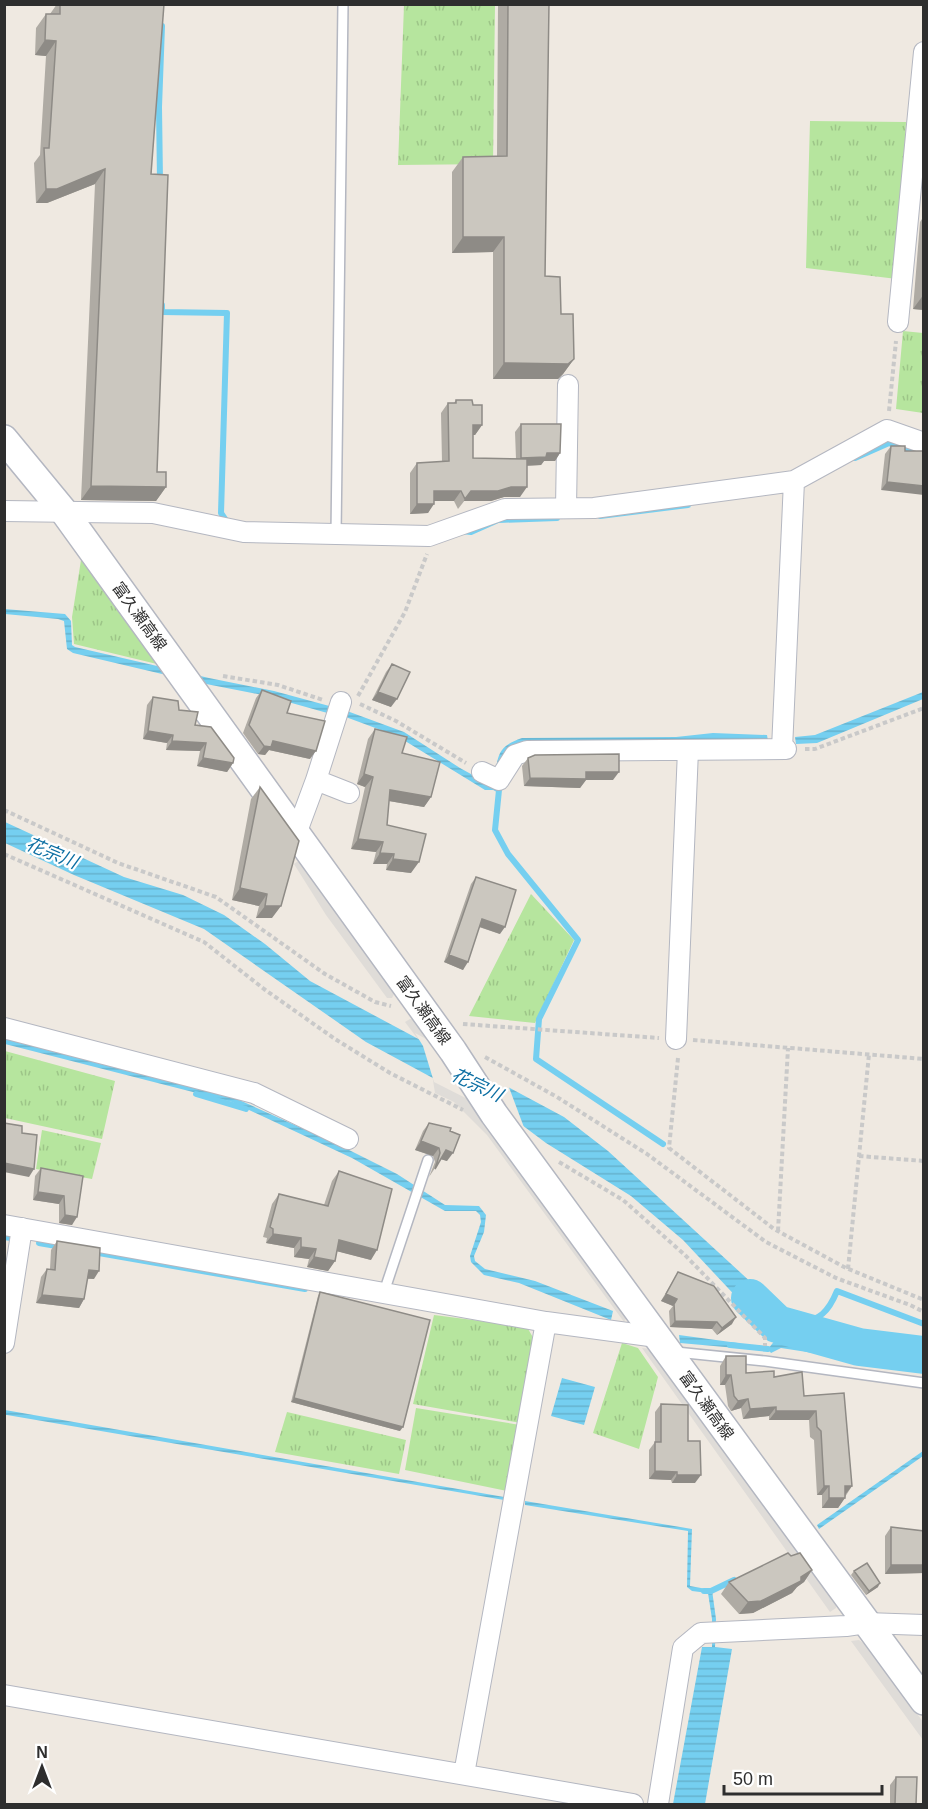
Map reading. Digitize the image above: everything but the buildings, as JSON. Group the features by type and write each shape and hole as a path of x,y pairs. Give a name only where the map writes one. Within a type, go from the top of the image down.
{"main road":[{"name":"富久瀬高線","path":"4,439 65,513 421,1007 466,1051 494,1114 924,1701"}],"street":[{"path":"898,322 924,52"},
{"path":"566,508 568,385"},
{"path":"4,510 153,513 244,532 429,536 505,509 594,508 794,481 887,430 924,442"},
{"path":"482,772 499,780 515,756 528,751 784,749 794,481"},
{"path":"296,834 348,702"},
{"path":"677,1045 688,750"},
{"path":"316,780 349,794"},
{"path":"4,1028 254,1093 348,1139"},
{"path":"4,1343 13,1227 384,1292 662,1344"},
{"path":"464,1774 546,1322"},
{"path":"658,1804 683,1648 701,1633 866,1623 924,1625"},
{"path":"4,1695 633,1804"}],"lane":[{"path":"336,534 343,4"},
{"path":"384,1292 428,1160"},
{"path":"662,1344 924,1383"}],"path":[{"path":"887,430 898,322"},
{"path":"348,702 405,612 428,551 429,536"},
{"path":"784,749 815,748 924,708"},
{"path":"4,810 118,863 216,897 325,975 375,1002 393,1007 421,1007"},
{"path":"4,854 204,942 264,989 335,1039 390,1073 466,1112"},
{"path":"677,1045 669,1148 778,1232 848,1269 924,1300"},
{"path":"778,1232 788,1048"},
{"path":"466,1051 557,1096 647,1154 766,1242 836,1278 924,1312"},
{"path":"848,1269 869,1054"},
{"path":"859,1156 924,1161"},
{"path":"559,1162 623,1200 685,1255 765,1338 765,1361"}],"green space":[{"path":"404,5 495,5 493,164 398,165"},
{"path":"810,121 906,122 897,279 806,268"},
{"path":"903,331 923,333 923,413 896,409"},
{"path":"81,560 161,665 74,644 72,617"},
{"path":"531,894 574,940 535,1023 469,1016"},
{"path":"5,1051 115,1081 102,1139 5,1118"},
{"path":"42,1130 101,1143 92,1179 36,1169"},
{"path":"434,1315 527,1327 535,1341 521,1423 413,1404"},
{"path":"622,1343 638,1348 658,1377 639,1449 593,1433"},
{"path":"416,1408 520,1425 507,1491 405,1470"},
{"path":"287,1412 406,1440 399,1474 275,1452"}],"shaded area":[{"path":"301,859 393,989 392,998 387,998 326,915 294,864"},
{"path":"414,1019 627,1317 624,1322 487,1135 454,1102 435,1093 423,1046 405,1022"},
{"path":"642,1348 651,1349 658,1354 836,1608 830,1612"},
{"path":"859,1640 869,1647 923,1722 923,1740 851,1641"}],"water":[{"path":"4,609 65,614 71,621 72,645 75,647 274,691 333,707 331,714 263,695 73,653 67,649 64,621 5,614"},
{"path":"923,692 923,699 817,743 796,744 795,737 815,735"},
{"path":"347,711 404,732 489,784 501,752 512,742 522,738 676,737 713,733 767,735 768,741 709,739 504,760 496,790 485,790 397,736 343,716"},
{"path":"5,822 124,877 183,895 224,915 265,944 310,981 564,1117 608,1151 778,1307 799,1323 773,1336 683,1240 631,1196 546,1143 518,1122 366,1042 204,929 74,875 5,843"},
{"path":"4,1038 237,1099 397,1174 445,1205 479,1206 486,1215 484,1232 474,1256 475,1261 485,1269 535,1281 613,1311 611,1320 519,1283 484,1275 471,1262 470,1256 481,1222 480,1215 476,1211 445,1211 352,1158 232,1102 5,1044"},
{"path":"800,1326 923,1342 923,1370 781,1348 771,1353 768,1349 776,1339"},
{"path":"679,1335 738,1343 736,1348 680,1343"},
{"path":"562,1378 595,1387 584,1425 551,1416"},
{"path":"5,1410 504,1497 504,1500 5,1415"},
{"path":"923,1451 923,1456 819,1529 817,1525"},
{"path":"525,1501 692,1529 690,1586 712,1590 716,1619 715,1647 732,1649 705,1804 673,1804 702,1647 712,1647 712,1619 708,1593 692,1591 687,1587 688,1531 525,1505"}],"pier":[{"path":"415,1033 507,1082 525,1130 434,1082 423,1046"}],"waterway":[{"path":"160,181 159,107 162,26"},
{"path":"162,305 162,312 227,313 221,513 227,522"},
{"path":"855,458 889,443 924,457"},
{"path":"600,516 688,505"},
{"path":"462,531 471,532 498,520 557,518"},
{"path":"494,787 499,790 495,830 508,854 578,940 539,1019 536,1059 663,1144"},
{"path":"196,1094 246,1109"},
{"path":"4,1237 11,1238"},
{"path":"39,1243 62,1247"},
{"path":"93,1252 305,1289"},
{"path":"792,1328 825,1312 837,1291 924,1324"},
{"name":"花宗川","path":"750,1298 777,1324 859,1347 924,1355"},
{"path":"730,1345 768,1349"},
{"path":"704,1591 711,1591 734,1580"}]}
